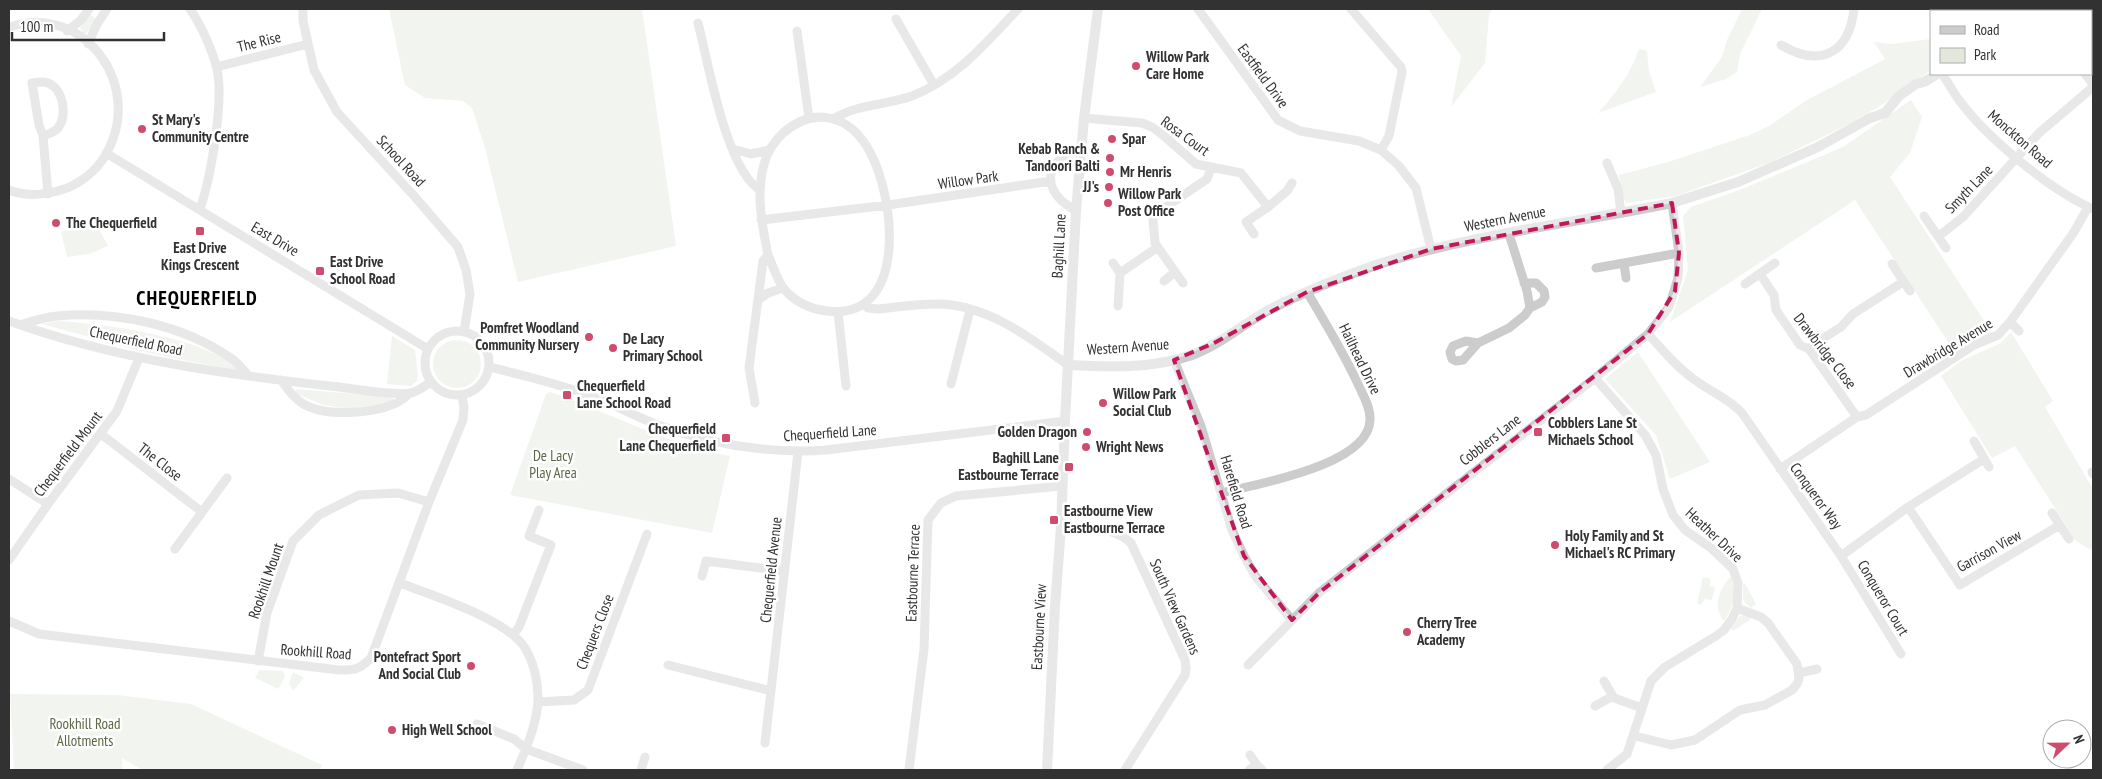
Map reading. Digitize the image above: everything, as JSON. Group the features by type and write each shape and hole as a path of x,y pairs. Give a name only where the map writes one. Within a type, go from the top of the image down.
{"street":[{"path":"67,30 81,20 89,9"},
{"path":"88,44 97,24 107,9"},
{"path":"190,9 216,67 219,102 206,192 200,209"},
{"name":"School Road","path":"303,9 303,21 314,70 337,112 415,196 458,247 466,270 470,294 464,332"},
{"path":"835,118 847,111 912,96 934,85 964,66 1018,9"},
{"name":"Baghill Lane","path":"1062,486 1080,149 1098,9"},
{"name":"Eastfield Drive","path":"1198,9 1278,120 1300,131 1359,140 1381,150 1406,174 1416,188 1431,249"},
{"path":"1350,9 1401,66 1402,72 1389,136 1381,150"},
{"path":"1781,45 1801,55 1811,56 1831,53 1846,40 1852,26 1854,9"},
{"path":"896,19 934,85"},
{"path":"9,27 38,23 58,27 78,35 107,64 116,83 120,104 118,125 112,145 101,162 86,177 68,188 48,194 31,195 9,190"},
{"path":"698,23 723,123 749,182 760,190"},
{"path":"797,31 809,118"},
{"name":"The Rise","path":"216,67 308,44"},
{"name":"Western Avenue","path":"1068,365 1109,367 1174,360 1214,344 1267,311 1307,292 1378,265 1431,249 1672,203 1738,182 1818,147 1870,118 1885,113 1899,96 1916,84 1924,82 1935,75"},
{"name":"Monckton Road","path":"1943,75 1959,100 2016,158 2054,186 2091,208"},
{"path":"2085,75 2093,85"},
{"path":"42,136 56,130 63,117 63,110 55,88 47,83 39,82 32,83 42,136 48,194"},
{"name":"Smyth Lane","path":"1939,236 1963,217 2039,133 2093,85"},
{"path":"822,116 835,118 850,127 870,152 882,179 890,221 887,261 882,280 875,293 858,308 838,312 821,311 806,306 783,288 768,255 761,220 760,190 764,164 769,150 791,126 809,118 822,116"},
{"name":"Rosa Court","path":"1084,118 1130,121 1152,127 1196,164 1241,173 1268,207"},
{"path":"733,149 751,154 769,150"},
{"path":"1076,211 1059,199 1051,181 1052,171 1060,158 1069,152 1080,149"},
{"name":"East Drive","path":"106,154 200,209 428,349"},
{"path":"1607,163 1618,189 1621,214"},
{"name":"Rosa Court","path":"1183,283 1155,243 1154,215 1207,180 1211,168"},
{"name":"Willow Park","path":"761,220 888,205 1051,181"},
{"path":"1254,234 1246,222 1287,191 1292,183"},
{"name":"Cobblers Lane","path":"1248,665 1320,592 1595,378 1648,334 1669,307 1678,278 1680,253 1672,203"},
{"name":"Drawbridge Avenue","path":"1780,469 1857,417 1866,415 1974,345 1998,335 2010,322 2091,208"},
{"name":"Smyth Lane","path":"1924,216 1946,248"},
{"path":"1509,234 1530,308"},
{"path":"1120,273 1158,247"},
{"path":"1596,268 1680,253"},
{"path":"755,403 749,368 763,261 768,255"},
{"path":"1114,263 1120,273 1118,306"},
{"path":"1745,284 1775,263"},
{"path":"1624,264 1626,278"},
{"path":"1892,264 1910,291"},
{"path":"1164,281 1175,272"},
{"name":"Drawbridge Close","path":"1760,274 1774,295 1776,310 1800,345 1809,349 1857,417"},
{"path":"1809,349 1841,328 1853,314 1903,282"},
{"path":"1478,343 1510,328 1530,308 1542,302 1545,297 1544,291 1536,283 1524,283"},
{"path":"758,300 783,288"},
{"name":"Hailhead Drive","path":"1221,493 1308,470 1350,451 1369,431 1370,418 1362,393 1341,347 1307,292"},
{"path":"864,304 868,308 878,309 945,304 994,317 1023,333 1068,365"},
{"path":"950,384 970,310"},
{"path":"838,312 846,386"},
{"name":"Chequerfield Road","path":"20,325 56,316 82,315 122,318 141,322 186,333 234,360 248,375"},
{"name":"Chequerfield Road","path":"9,321 56,338 138,358 281,380 410,393"},
{"path":"2010,322 2019,331"},
{"path":"453,331 464,332 480,341 486,349 489,367 487,375 477,388 462,395 445,393 431,382 426,372 425,360 428,349 443,334 453,331"},
{"name":"Conqueror Way","path":"1648,334 1674,362 1695,380 1733,403 1842,556"},
{"name":"Chequerfield Mount","path":"9,560 48,504 117,412 138,358"},
{"name":"Harefield Road","path":"1174,360 1201,426 1232,530 1256,577 1292,620"},
{"name":"Chequerfield Lane","path":"489,367 570,388 657,424 709,441 751,449 798,452 1065,421"},
{"name":"Heather Drive","path":"1595,378 1645,435 1656,455 1663,489 1673,515 1685,530 1711,548 1733,569 1737,579 1737,608"},
{"path":"281,380 291,394 304,404 324,410 344,412 375,410 395,404 410,393 431,382"},
{"name":"Rookhill Road","path":"9,621 38,634 258,661 355,670 371,658 429,502 463,420 462,395"},
{"name":"The Close","path":"101,434 202,512"},
{"path":"1842,556 1908,507 1986,463 1974,441"},
{"name":"Chequerfield Avenue","path":"765,743 798,452"},
{"path":"175,549 227,478"},
{"path":"9,479 48,504"},
{"name":"Eastbourne View","path":"1047,770 1054,606 1061,527 1062,486"},
{"name":"Eastbourne Terrace","path":"909,770 924,649 928,520 941,503 956,496 1062,486"},
{"name":"Rookhill Mount","path":"258,661 267,613 293,541 319,515 359,495 398,493 429,502"},
{"name":"Garrison View","path":"1908,507 1960,585 2060,525"},
{"path":"513,635 519,627 551,545 529,536 539,510"},
{"path":"2052,514 2069,539"},
{"name":"South View Gardens","path":"1061,527 1113,532 1126,537 1131,543 1185,660 1185,675 1125,770"},
{"name":"Chequers Close","path":"538,702 574,700 588,690 647,534"},
{"name":"Conqueror Court","path":"1842,556 1900,654"},
{"path":"702,576 706,561 784,571"},
{"path":"400,583 487,618 513,635 525,648 532,664 538,702 526,749 517,770"},
{"path":"1607,770 1627,754 1635,736 1651,681 1665,667 1709,642 1724,630 1737,608 1760,617 1768,623 1797,664 1799,673 1798,684 1792,690 1765,705 1740,710 1695,740 1670,745 1635,736"},
{"path":"668,665 771,691"},
{"path":"1799,673 1817,669"},
{"path":"1604,681 1613,696 1642,708"},
{"path":"1595,706 1613,696"},
{"path":"477,724 514,739 526,749 583,770"},
{"path":"1250,755 1256,768"},
{"path":"641,770 645,757"}],"highlighted area":[{"path":"1672,203 1679,253 1675,291 1648,334 1320,592 1292,620 1244,556 1174,360 1214,343 1307,292 1431,249"}],"green space":[{"path":"389,9 642,9 676,246 518,282 485,148 472,108 463,101 425,98 405,85"},
{"path":"1428,9 1493,9 1489,15 1485,63 1451,107 1461,56"},
{"path":"1742,9 1762,9 1740,54 1737,72 1726,79 1700,87 1722,57 1727,40"},
{"path":"90,14 97,20 87,33 83,34 80,27"},
{"path":"1930,39 1930,71 1880,106 1847,125 1771,162 1676,196 1626,203 1622,195 1619,175 1668,162 1750,135 1769,126 1807,100 1885,59 1874,42 1891,44"},
{"path":"1639,49 1647,51 1649,71 1656,92 1598,113 1622,83"},
{"path":"1911,100 1922,117 1910,153 1890,177 1992,333 1967,343 1954,351 1855,200 1670,322 1688,270 1683,216 1691,207 1745,188 1843,147"},
{"path":"96,224 108,246 89,254 67,257 61,232"},
{"path":"58,321 127,329 180,341 204,349 224,359 239,371 148,353 42,324"},
{"path":"2011,332 2053,401 2045,407 2093,489 2093,551 2076,541 2015,446 1992,458 1941,376 1961,361 2001,343"},
{"path":"392,336 415,350 418,376 417,381 411,386 387,384"},
{"path":"457,340 466,342 474,347 479,355 481,364 479,373 474,381 466,386 457,388 448,386 440,381 435,373 433,364 435,355 440,347 448,342"},
{"path":"1638,352 1710,462 1670,479 1656,435 1605,379"},
{"path":"296,389 393,397 393,400 374,408 345,408 323,405 295,393"},
{"name":"De Lacy Play Area","path":"550,392 661,436 707,451 730,456 712,533 510,495 546,394"},
{"path":"1731,576 1733,599 1724,621 1718,609 1718,597 1723,586"},
{"path":"1703,577 1710,579 1710,586 1715,587 1712,600 1705,599 1701,605 1697,604"},
{"path":"1745,583 1756,604 1751,608 1743,600 1743,584"},
{"path":"1740,616 1750,617 1750,620 1733,631 1731,628"},
{"path":"259,670 283,671 285,677 278,689 255,678"},
{"path":"293,672 304,678 293,691 289,683"},
{"name":"Rookhill Road Allotments","path":"10,694 117,695 191,704 322,765 320,770 143,770 122,758 122,770 14,770"}],"place":[{"name":"Willow Park Care Home","path":"1136,66"},
{"name":"St Mary's Community Centre","path":"142,129"},
{"name":"Spar","path":"1112,139"},
{"name":"Kebab Ranch & Tandoori Balti","path":"1110,158"},
{"name":"Mr Henris","path":"1110,172"},
{"name":"JJ's","path":"1109,187"},
{"name":"Willow Park Post Office","path":"1108,203"},
{"name":"The Chequerfield","path":"56,223"},
{"name":"East Drive Kings Crescent","path":"200,231"},
{"name":"East Drive School Road","path":"320,271"},
{"name":"Pomfret Woodland Community Nursery","path":"589,337"},
{"name":"De Lacy Primary School","path":"613,348"},
{"name":"Chequerfield Lane School Road","path":"567,395"},
{"name":"Willow Park Social Club","path":"1103,403"},
{"name":"Golden Dragon","path":"1087,432"},
{"name":"Cobblers Lane St Michaels School","path":"1538,432"},
{"name":"Chequerfield Lane Chequerfield","path":"726,438"},
{"name":"Wright News","path":"1086,447"},
{"name":"Baghill Lane Eastbourne Terrace","path":"1069,467"},
{"name":"Eastbourne View Eastbourne Terrace","path":"1054,520"},
{"name":"Holy Family and St Michael's RC Primary","path":"1555,545"},
{"name":"Cherry Tree Academy","path":"1407,632"},
{"name":"Pontefract Sport And Social Club","path":"471,666"},
{"name":"High Well School","path":"392,730"}],"district":[{"name":"CHEQUERFIELD","path":"197,298"}]}
